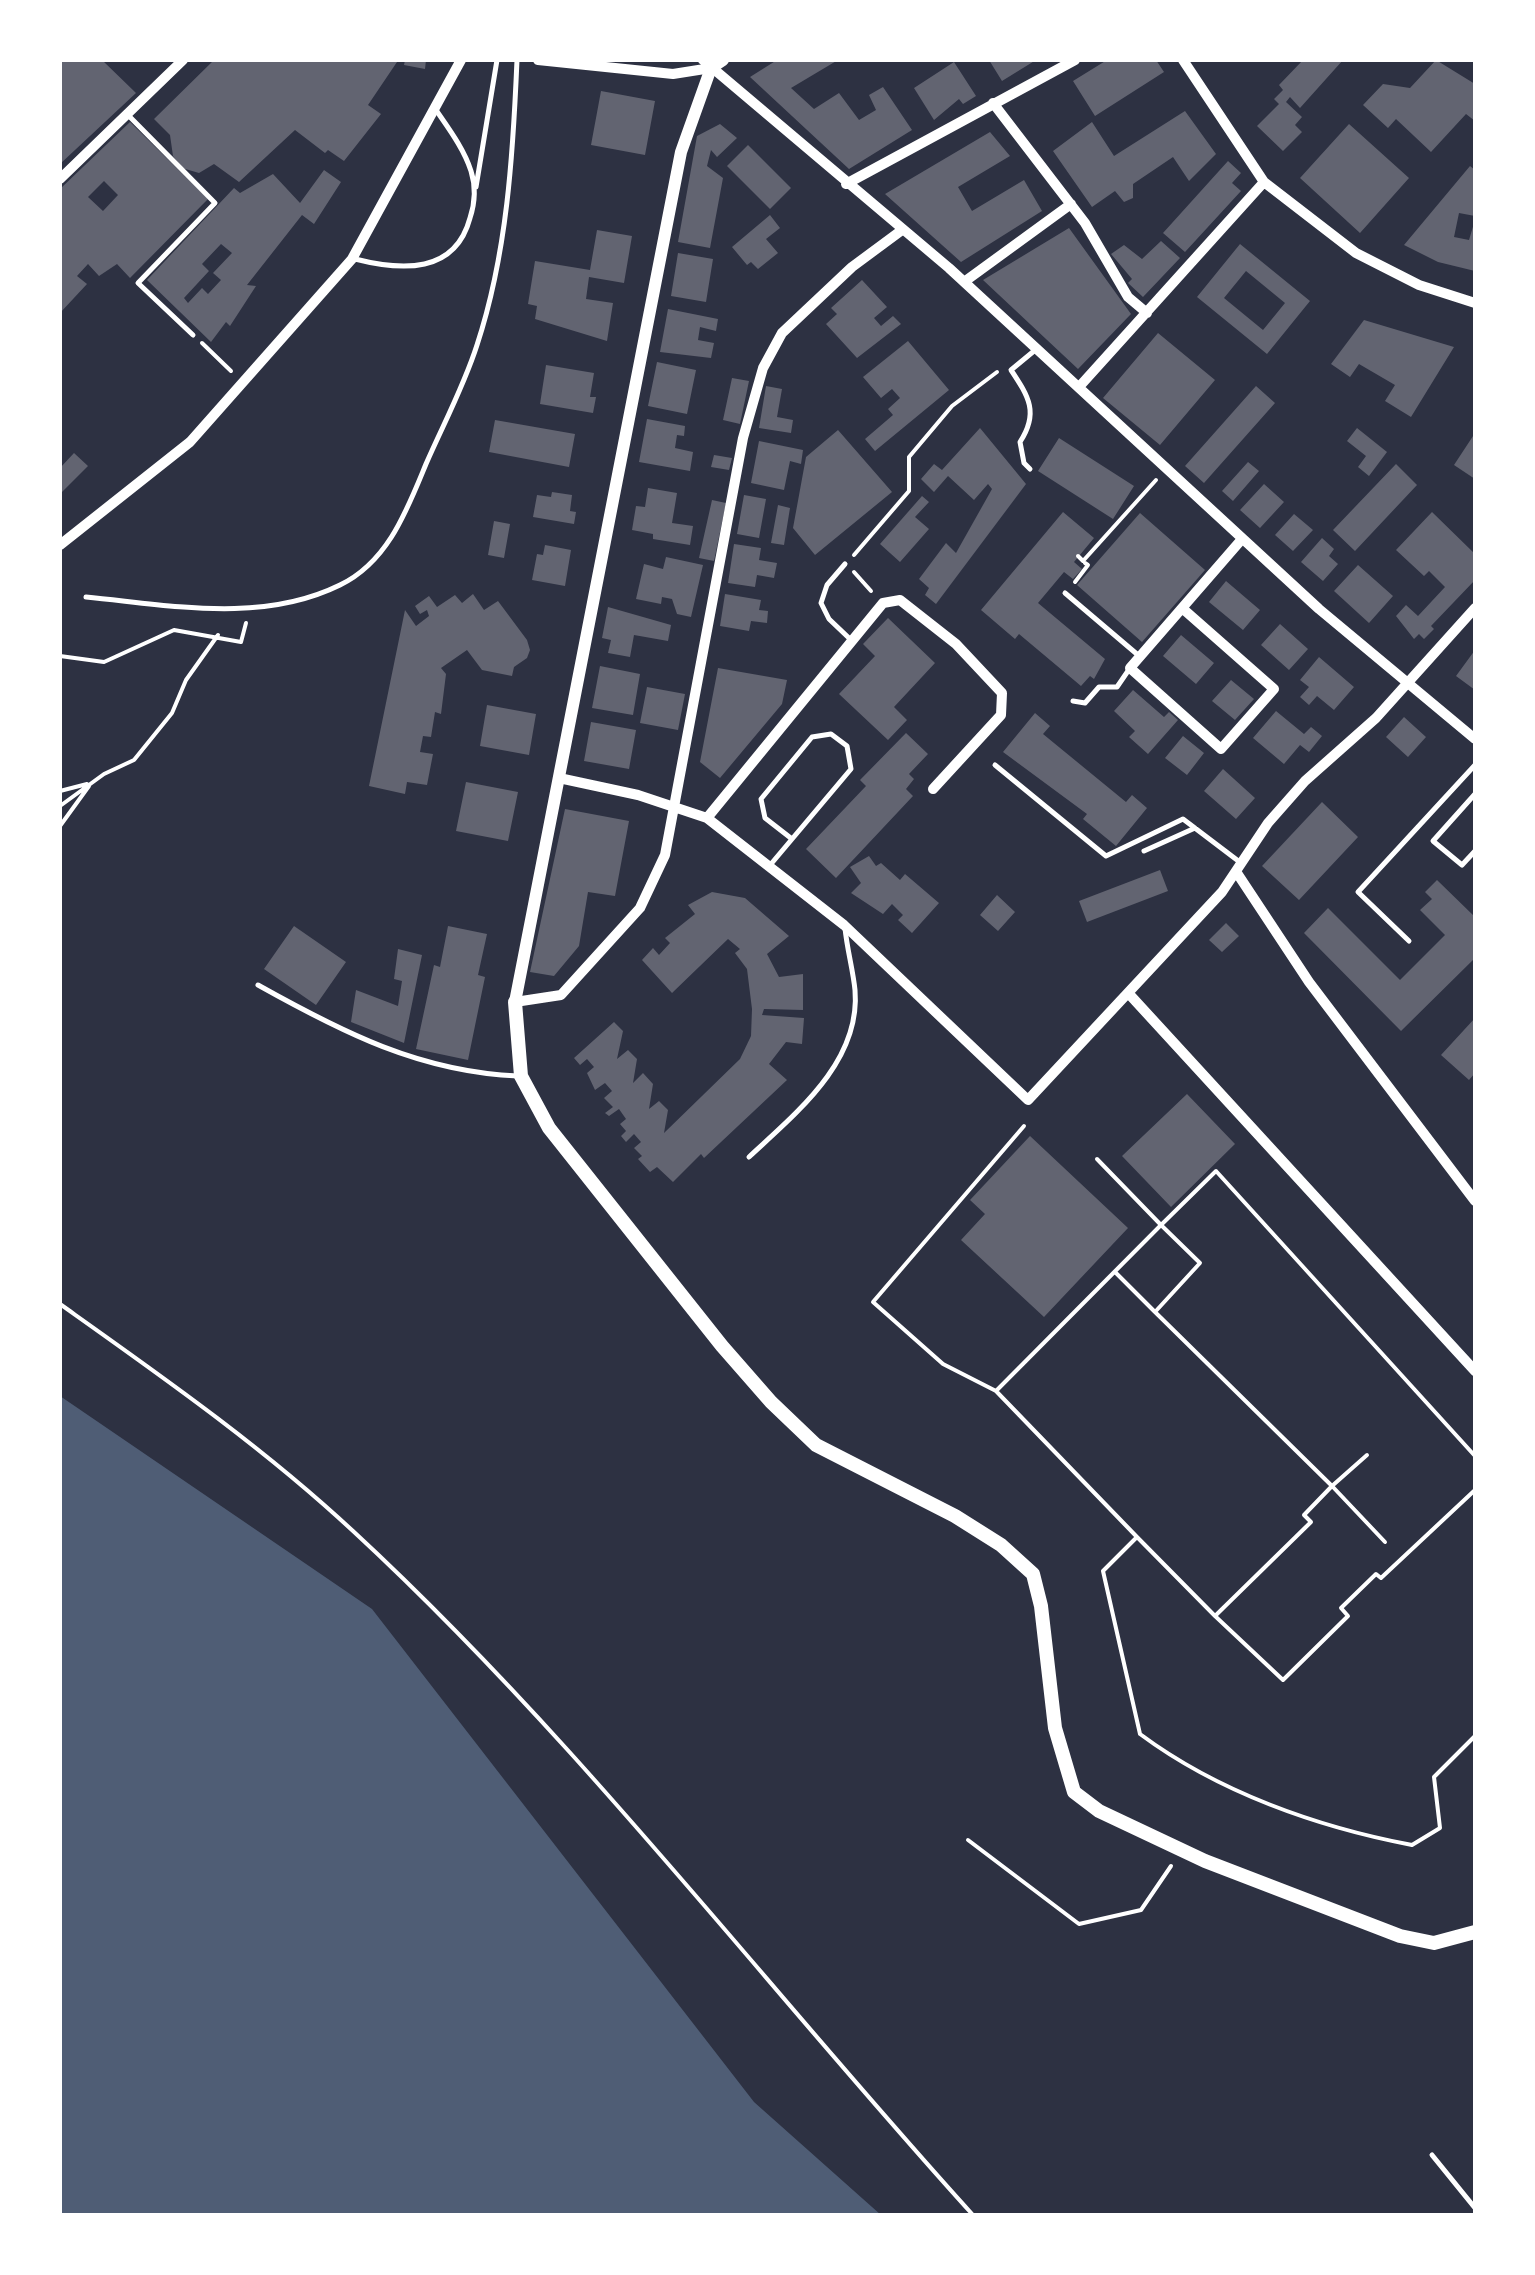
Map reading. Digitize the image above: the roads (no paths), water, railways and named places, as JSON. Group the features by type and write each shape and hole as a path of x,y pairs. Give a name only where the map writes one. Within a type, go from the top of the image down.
{"main road":[{"path":"515,1002 521,1076 549,1128 771,1402 816,1445 1001,1545 1033,1574 1055,1728 1074,1792 1098,1810 1183,1850 1400,1936 1434,1943 1475,1932"}],"street":[{"path":"158,60 170,72"},
{"path":"60,179 183,60"},
{"path":"60,545 190,442 352,258 461,60"},
{"path":"538,60 673,74 712,62"},
{"path":"846,184 1074,60"},
{"path":"1183,60 1264,182 1356,253 1419,285 1475,304"},
{"path":"712,62 846,184 964,282 1242,539 1473,736"},
{"path":"712,62 682,152 515,1002 561,995 640,908 664,855 743,438 763,368 782,333 852,267 902,230"},
{"path":"993,103 1071,204 1128,297 1147,314"},
{"path":"1078,388 1264,182"},
{"path":"964,282 1071,204"},
{"path":"1182,608 1274,690 1221,748 1130,668 1140,657 1182,608 1242,539"},
{"path":"707,818 883,603 900,600 930,622 1002,693 1001,715 933,789"},
{"path":"560,778 671,805 707,818 844,926 1028,1100 1130,995 1239,868 1305,781 1376,718 1475,608"},
{"path":"1239,868 1314,989 1475,1201"},
{"path":"1130,995 1475,1371"}],"lane":[{"path":"352,258 392,266 438,261 462,241 475,194 497,60"},
{"path":"86,596 246,608 305,599 355,578 390,541 477,346 512,168 517,60"},
{"path":"434,107 471,170 475,194"},
{"path":"126,113 215,203 138,283 193,335"},
{"path":"1030,468 1024,463 1020,442 1032,423 1030,399 1011,370 1036,349"},
{"path":"846,564 827,585 821,603 829,619 852,641"},
{"path":"1065,593 1140,657"},
{"path":"1074,701 1078,706 1099,687 1116,687 1130,668"},
{"path":"770,864 792,839 851,769 847,746 831,734 812,737 760,799 765,818 792,839"},
{"path":"1409,941 1358,892 1475,765"},
{"path":"994,766 1106,856 1184,820 1239,868"},
{"path":"1475,794 1433,841 1462,865 1475,850"},
{"path":"1144,851 1195,828"},
{"path":"749,1157 801,1108 835,1066 851,1027 855,992 844,926"},
{"path":"258,985 387,1052 482,1075 521,1076"},
{"path":"1432,2155 1475,2208"}],"water":[{"path":"60,1396 372,1609 754,2102 881,2215 60,2215"}]}
